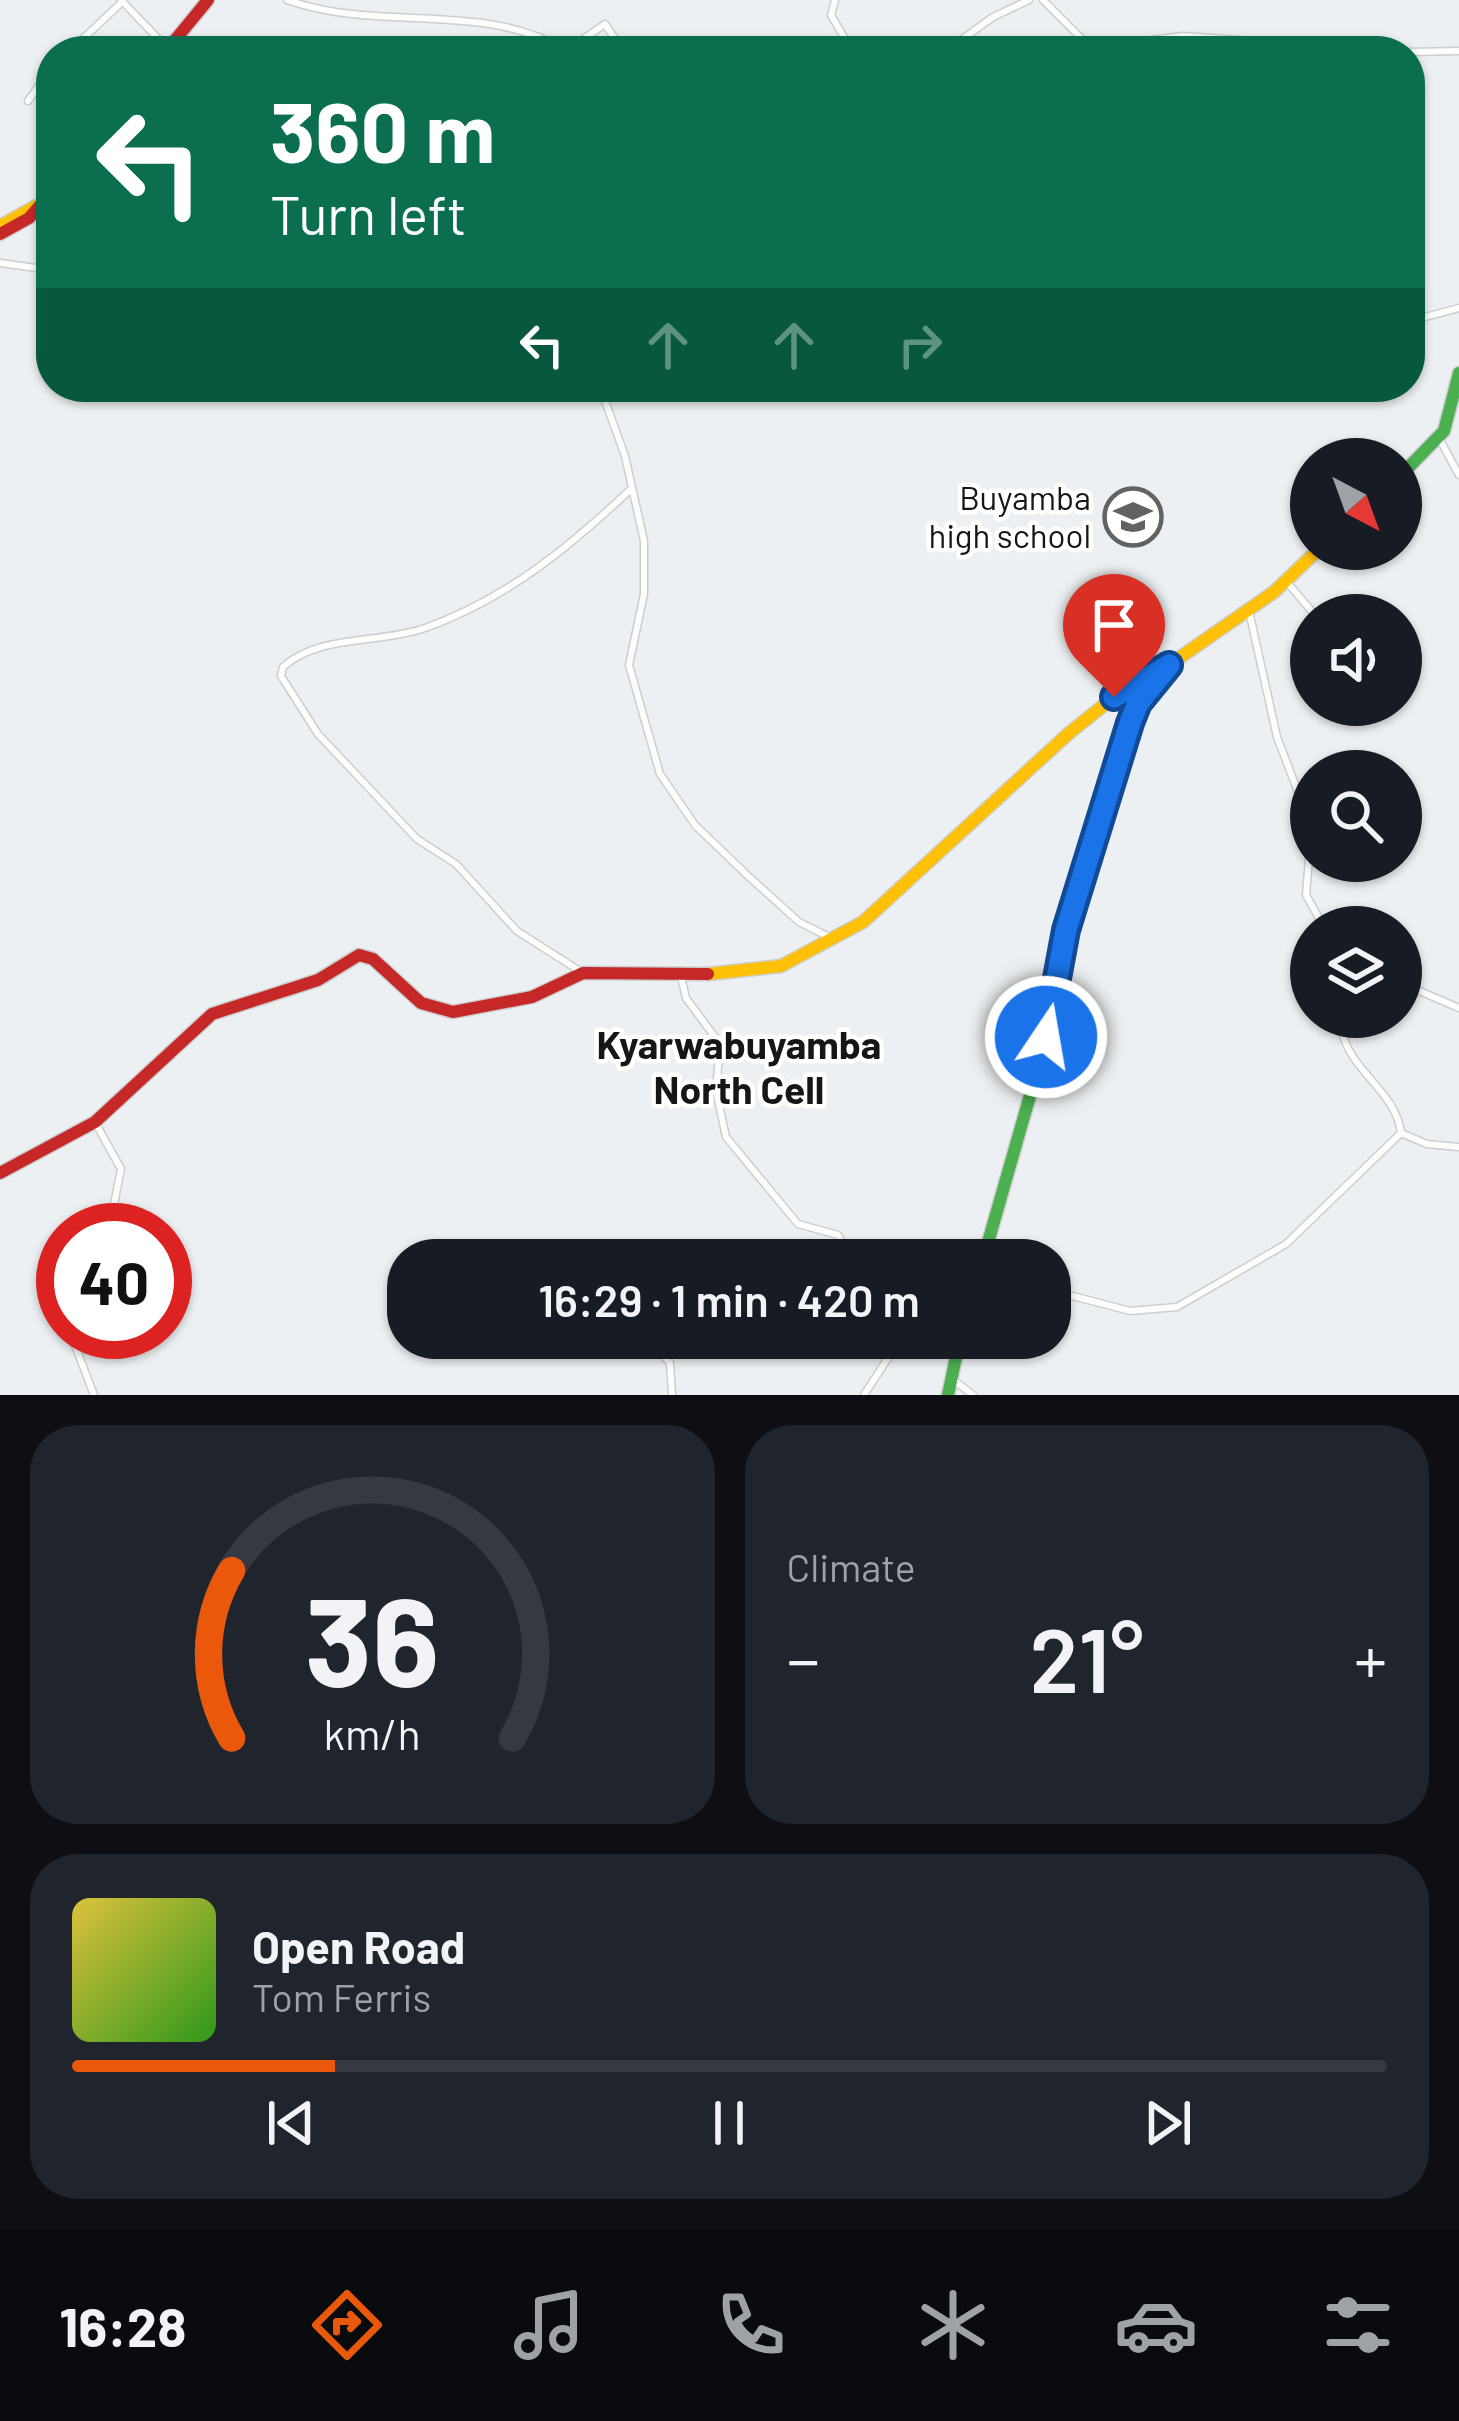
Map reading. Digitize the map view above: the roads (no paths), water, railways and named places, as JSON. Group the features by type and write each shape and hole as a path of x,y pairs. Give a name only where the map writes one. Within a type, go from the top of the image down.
{"street":[{"path":"178,36 208,0"},
{"path":"287,0 388,17 419,13 505,17 540,36"},
{"path":"835,0 831,14 843,36"},
{"path":"967,36 1029,0"},
{"path":"1043,0 1079,36"},
{"path":"86,36 122,1 154,36"},
{"path":"588,36 605,24 613,36"},
{"path":"1425,52 1459,51"},
{"path":"28,101 36,90"},
{"path":"0,230 36,205"},
{"path":"0,263 36,268"},
{"path":"1425,317 1459,308"},
{"path":"1422,455 1439,438 1459,373"},
{"path":"605,402 644,541 644,594 631,682 666,787 747,875 800,922 837,940"},
{"path":"1439,438 1459,475"},
{"path":"583,973 518,931 456,864 417,839 331,750 287,693 281,676 283,667 299,654 420,630 514,586 632,488"},
{"path":"0,1173 95,1123 212,1013 318,980 359,955 374,959 421,1003 453,1012 532,997 583,973 759,972 837,940 932,863 1083,722 1249,611 1296,570"},
{"path":"1285,580 1297,594"},
{"path":"1249,611 1277,737 1290,771"},
{"path":"989,1239 1040,1064 1066,930 1130,723 1138,703 1169,665"},
{"path":"680,973 686,998 720,1044 716,1090 727,1137 799,1224 840,1239"},
{"path":"1422,991 1459,1008"},
{"path":"1342,1038 1395,1114 1401,1133 1426,1144 1459,1147"},
{"path":"95,1123 121,1169 114,1203"},
{"path":"1071,1295 1145,1313 1196,1298 1286,1244 1401,1133"},
{"path":"80,1359 94,1395"},
{"path":"666,1359 672,1395"},
{"path":"864,1395 887,1359"},
{"path":"948,1395 955,1359"},
{"path":"951,1379 973,1395"}],"place":[{"name":"Buyamba high school","path":"1133,517"}],"district":[{"name":"Kyarwabuyamba North Cell","path":"739,1068"}]}
